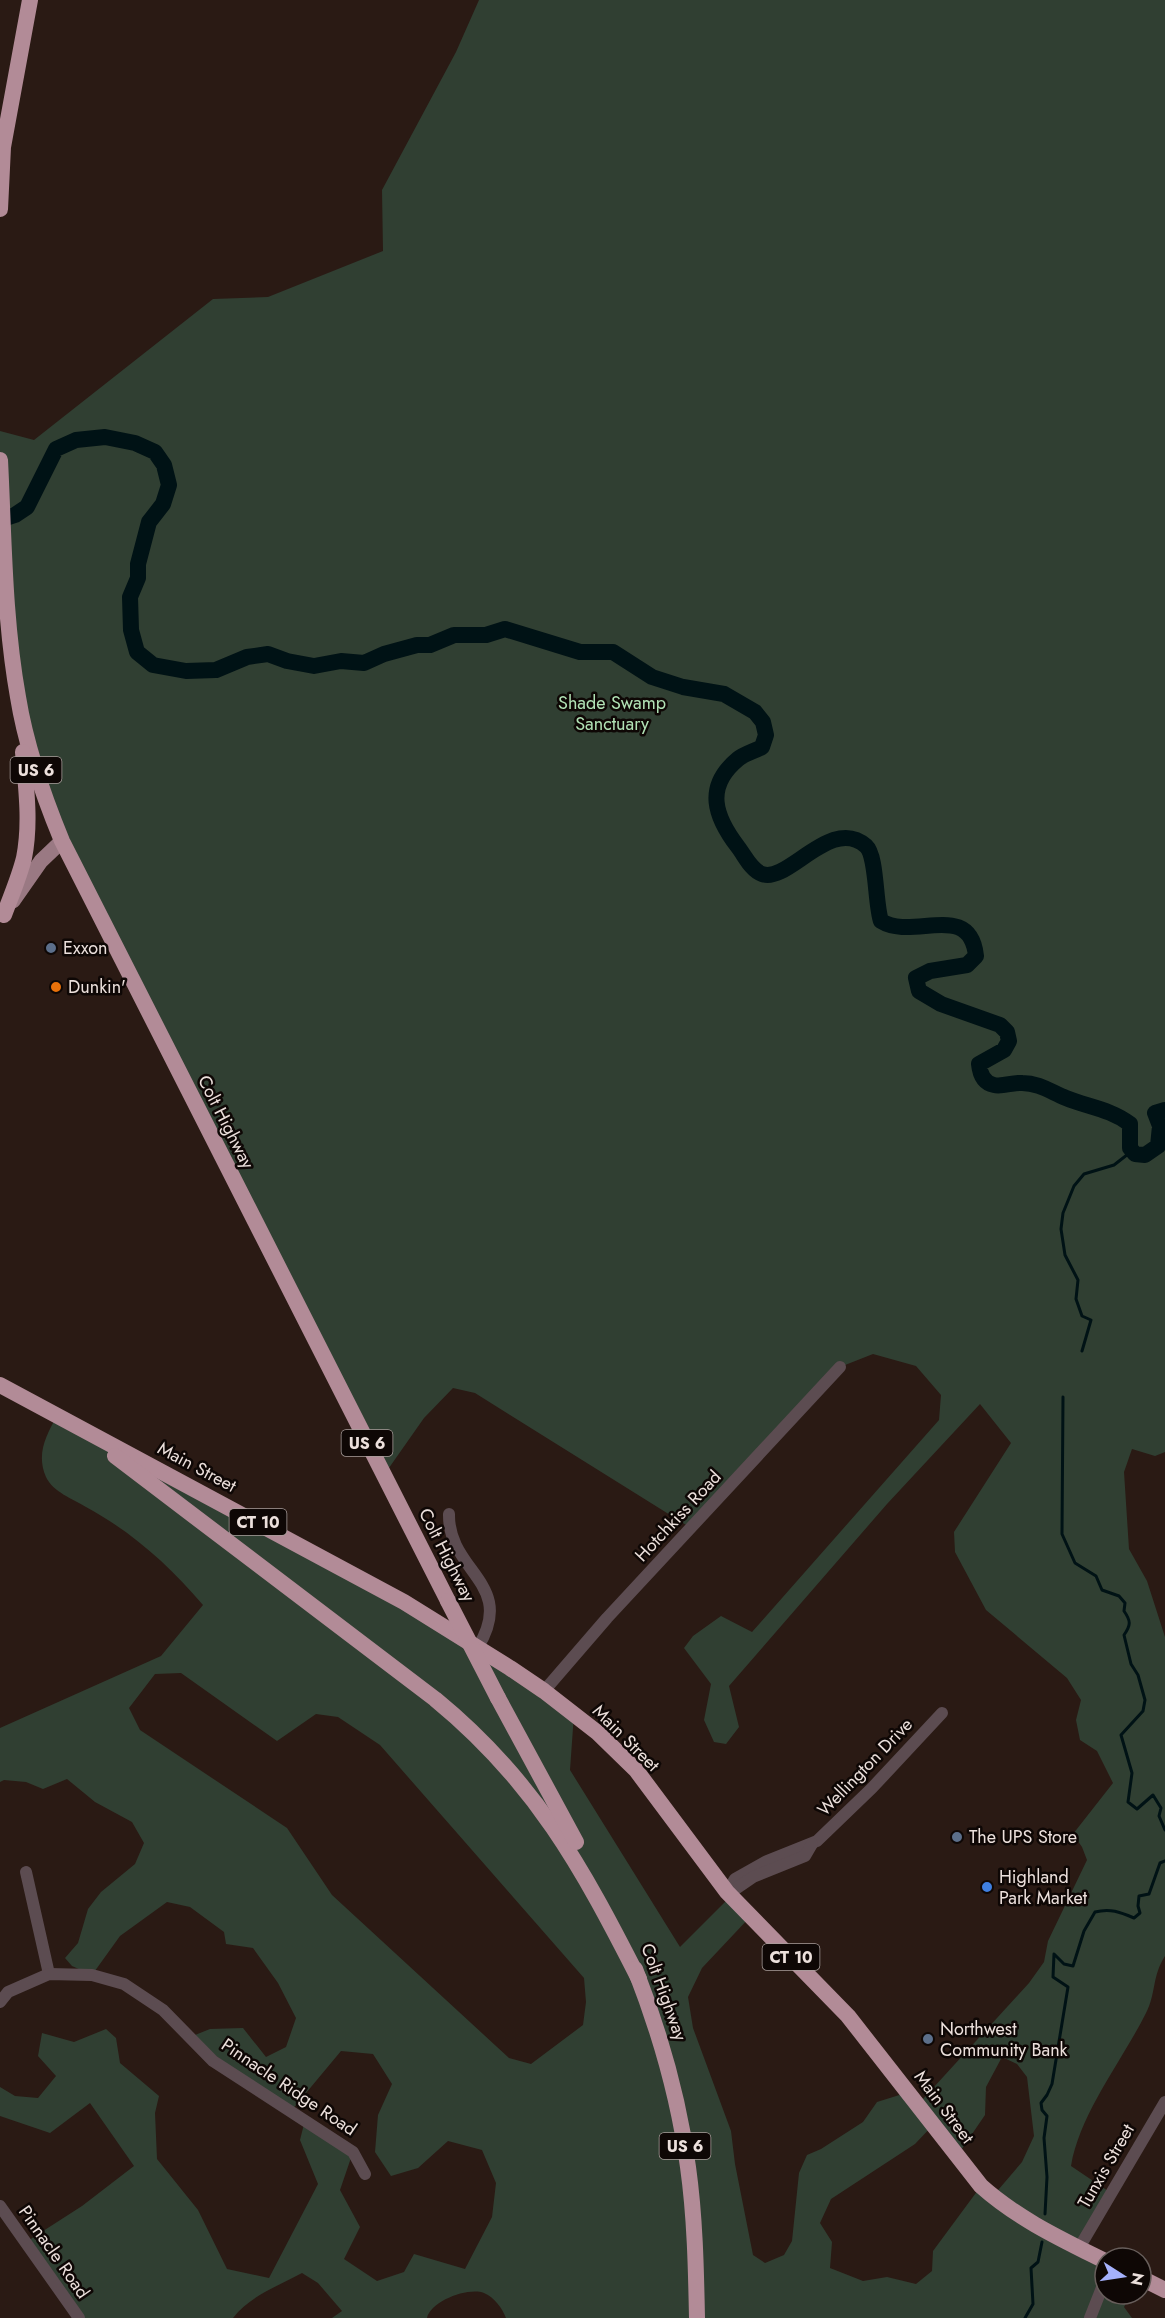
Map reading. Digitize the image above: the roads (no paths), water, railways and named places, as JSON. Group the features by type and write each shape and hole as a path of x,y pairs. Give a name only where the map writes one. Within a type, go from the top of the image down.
{"highway":[{"path":"0,209 2,147 30,0"},
{"name":"US 6","path":"0,460 9,629 18,697 39,781 62,841"},
{"path":"2,918 24,858 28,820 18,697"},
{"name":"Colt Highway","path":"62,841 448,1601 606,1899 661,2040 684,2136 692,2202 697,2318"},
{"name":"Main Street","path":"0,1385 358,1576 478,1647 544,1691 598,1733 636,1770 727,1892 848,2016 981,2186 1002,2205 1029,2222 1093,2254"},
{"path":"57,1416 165,1493 426,1692 473,1731 519,1780 550,1821 590,1886 639,1979"}],"main road":[{"path":"2,918 41,861 62,841"}],"street":[{"name":"Hotchkiss Road","path":"544,1691 607,1618 840,1367"},
{"path":"449,1514 454,1543 483,1587 491,1609 487,1632 478,1647"},
{"name":"Wellington Drive","path":"727,1892 735,1879 767,1861 812,1844 872,1788 942,1713"},
{"path":"26,1872 49,1974"},
{"name":"Pinnacle Ridge Road","path":"0,2002 8,1992 49,1974 92,1975 124,1984 163,2010 213,2061 353,2152 365,2174"},
{"name":"Tunxis Street","path":"1079,2248 1165,2102"},
{"name":"Pinnacle Road","path":"0,2206 79,2318"}],"waterway":[{"path":"0,520 15,515 27,507 56,449 76,440 105,437 135,443 155,452 164,465 169,485 163,504 149,522 138,564 138,578 130,597 131,630 137,652 153,665 186,671 216,670 247,657 268,654 287,661 314,666 341,661 364,663 384,654 417,645 430,645 454,635 486,635 505,629 580,652 613,652 652,677 683,687 724,694 755,712 763,722 766,735 762,747 740,757 727,770 720,780 717,791 719,813 724,825 755,869 762,874 772,874 825,844 839,839 853,839 866,846 872,860 881,921 894,926 908,927 952,926 963,930 972,939 976,956 967,965 930,971 916,978 919,991 941,1004 1000,1025 1007,1032 1009,1041 1004,1050 979,1064 985,1080 997,1085 1034,1084 1115,1115 1130,1124 1130,1148 1135,1154 1145,1155 1158,1146 1160,1126 1155,1113 1165,1110"},
{"path":"1082,1351 1091,1320 1082,1316 1076,1299 1078,1280 1065,1255 1061,1229 1063,1213 1074,1186 1084,1174 1114,1165 1132,1151"},
{"path":"1063,1397 1062,1534 1075,1563 1096,1576 1102,1590 1119,1596 1125,1603 1124,1611 1129,1623 1124,1635 1131,1664 1138,1675 1145,1700 1143,1711 1121,1735 1132,1773 1128,1802 1137,1809 1153,1795 1161,1808 1159,1816 1165,1830"},
{"path":"1045,2214 1047,2177 1044,2138 1047,2116 1042,2110 1041,2103 1052,2084 1068,1987 1053,1977 1054,1954 1064,1964 1073,1966 1084,1931 1095,1912 1115,1911 1134,1918 1140,1913 1139,1896 1149,1894 1160,1863 1165,1861"},
{"path":"1025,2318 1033,2304 1031,2268 1038,2262 1042,2242"}],"place":[{"name":"Exxon","path":"51,948"},
{"name":"Dunkin'","path":"56,987"},
{"name":"The UPS Store","path":"957,1837"},
{"name":"Highland Park Market","path":"987,1887"},
{"name":"Northwest Community Bank","path":"928,2039"}],"park label":[{"name":"Shade Swamp Sanctuary","path":"612,713"}]}
